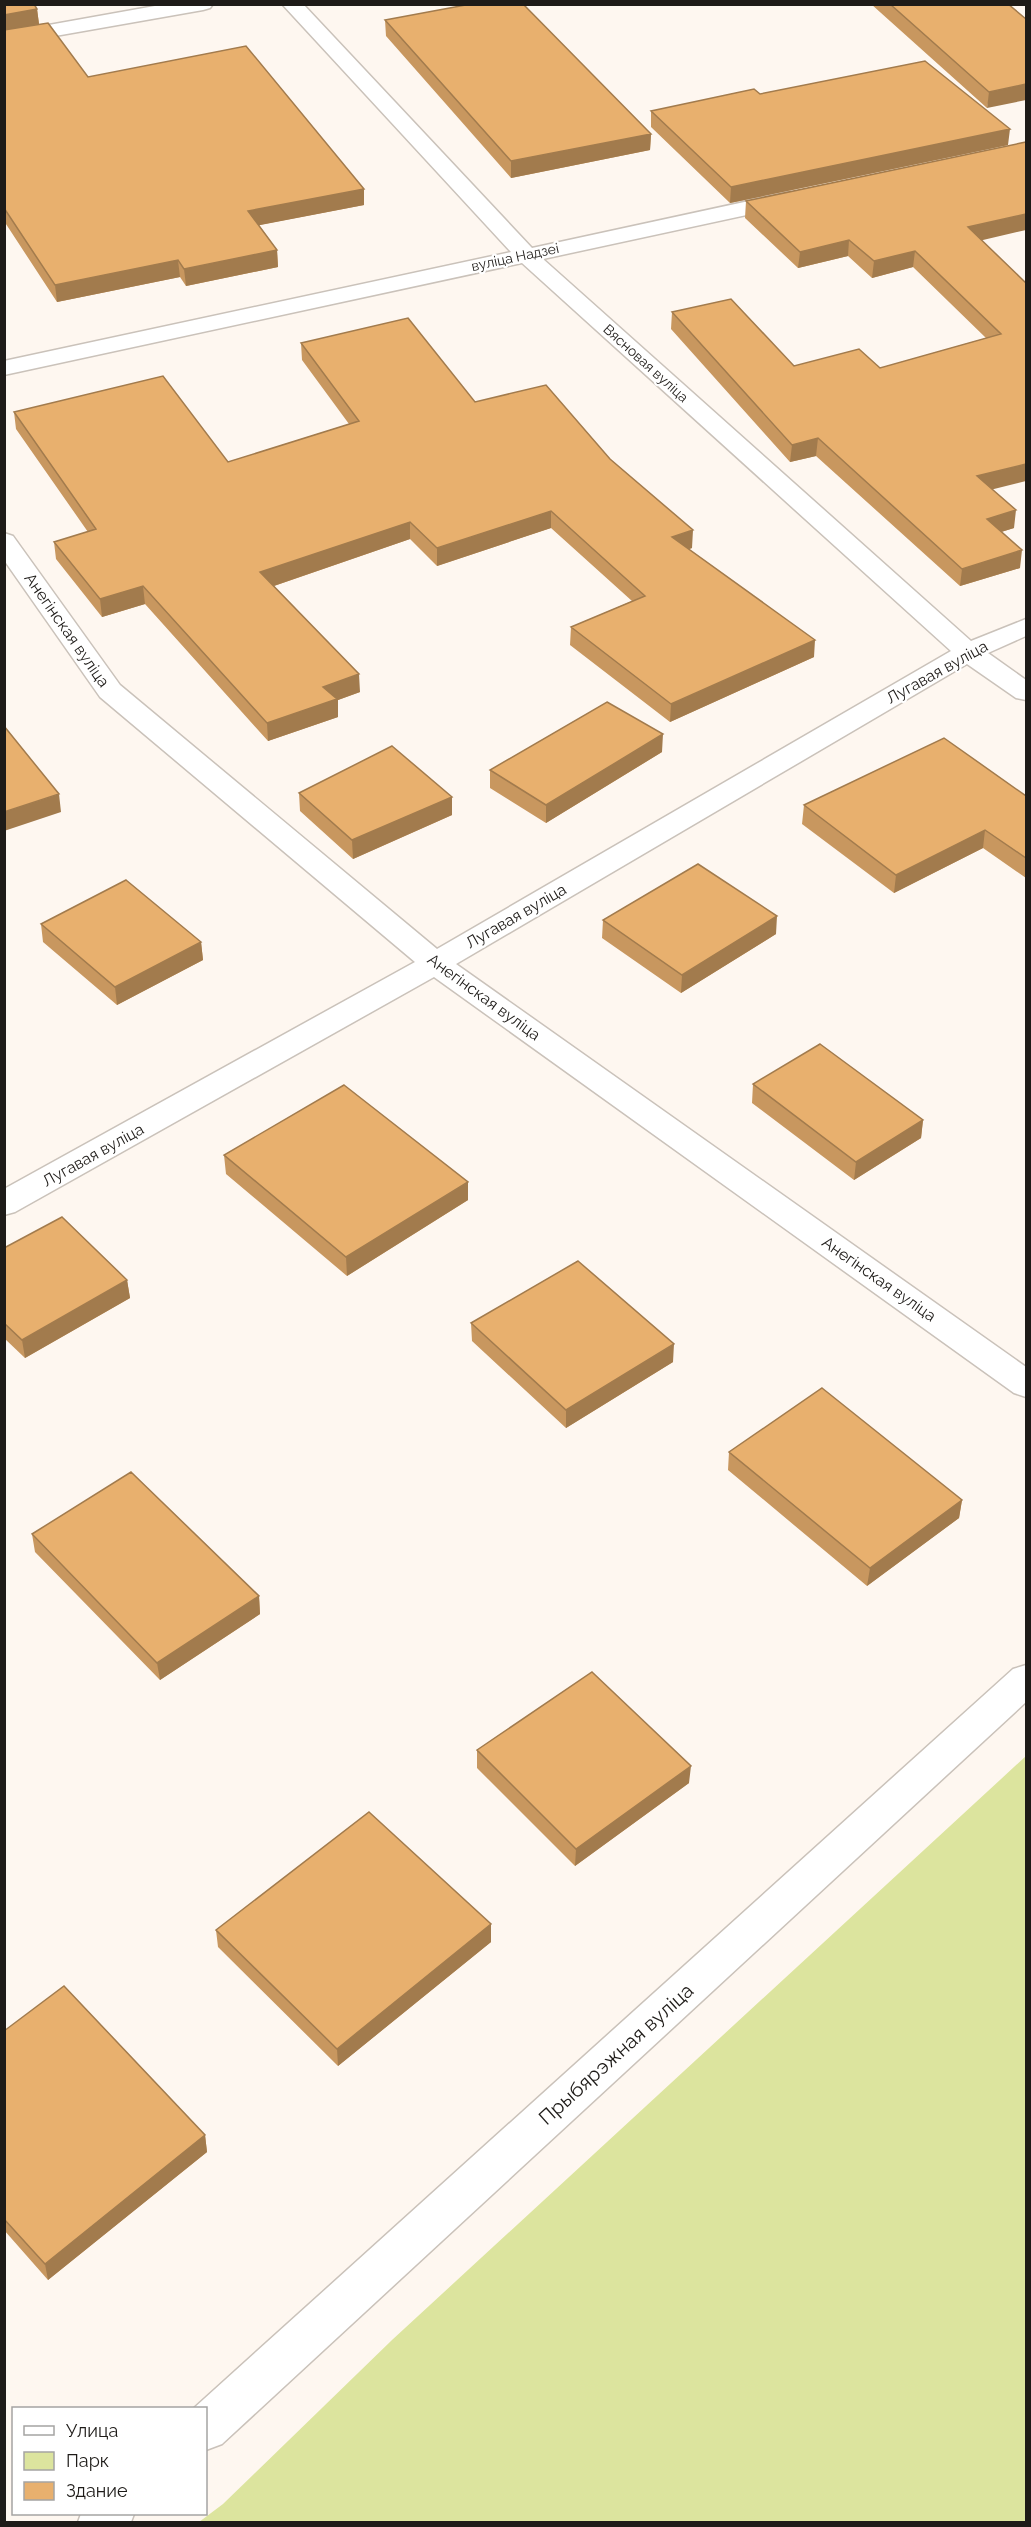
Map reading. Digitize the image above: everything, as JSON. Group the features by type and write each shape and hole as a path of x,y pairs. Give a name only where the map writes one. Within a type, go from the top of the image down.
{"street":[{"path":"4,39 203,4"},
{"name":"Вясновая вуліца","path":"292,4 526,255 968,652 1026,692"},
{"name":"вуліца Надзеі","path":"4,368 806,196"},
{"name":"Анегінская вуліца","path":"4,541 110,691 435,963 1026,1384"},
{"name":"Лугавая вуліца","path":"4,1204 435,963 968,652 1026,627"},
{"name":"Прыбярэжная вуліца","path":"207,2427 1026,1680"}],"green space":[{"path":"1026,1756 1026,2522 199,2522 223,2504 392,2340"}],"building":[{"path":"4,4 34,4 37,9 4,15"},
{"path":"471,4 523,4 651,134 511,161 385,20"},
{"path":"890,4 1008,4 1026,19 1026,84 989,92"},
{"path":"48,23 88,77 246,46 364,189 248,211 277,250 184,269 178,260 55,285 4,208 4,30"},
{"path":"925,61 1010,129 731,187 651,111 754,89 760,94"},
{"path":"1026,142 1026,214 968,227 1026,283 1026,464 977,476 1016,510 987,519 1022,550 962,569 818,438 792,445 672,312 731,299 794,366 859,349 880,368 1001,334 915,251 874,261 849,240 800,252 746,201"},
{"path":"408,318 475,402 546,385 610,459 693,530 672,537 815,640 671,704 571,627 645,596 551,511 437,548 410,522 260,572 359,674 323,687 337,699 267,723 143,586 100,599 54,542 96,529 14,412 163,376 228,462 359,421 301,343"},
{"path":"607,702 663,734 546,805 490,770"},
{"path":"4,726 59,794 4,812"},
{"path":"944,738 1026,796 1026,858 985,830 896,875 804,805"},
{"path":"392,746 452,797 352,840 299,793"},
{"path":"698,864 777,916 682,975 603,920"},
{"path":"126,880 201,942 115,987 41,924"},
{"path":"820,1044 923,1120 856,1162 753,1084"},
{"path":"344,1085 468,1182 346,1257 224,1155"},
{"path":"62,1217 127,1280 22,1340 4,1323 4,1248"},
{"path":"578,1261 674,1344 566,1410 471,1323"},
{"path":"822,1388 962,1500 870,1568 729,1452"},
{"path":"131,1472 259,1596 157,1663 32,1534"},
{"path":"592,1672 691,1766 576,1849 477,1750"},
{"path":"369,1812 491,1924 337,2049 216,1930"},
{"path":"64,1986 205,2135 45,2264 4,2219 4,2031"}]}
